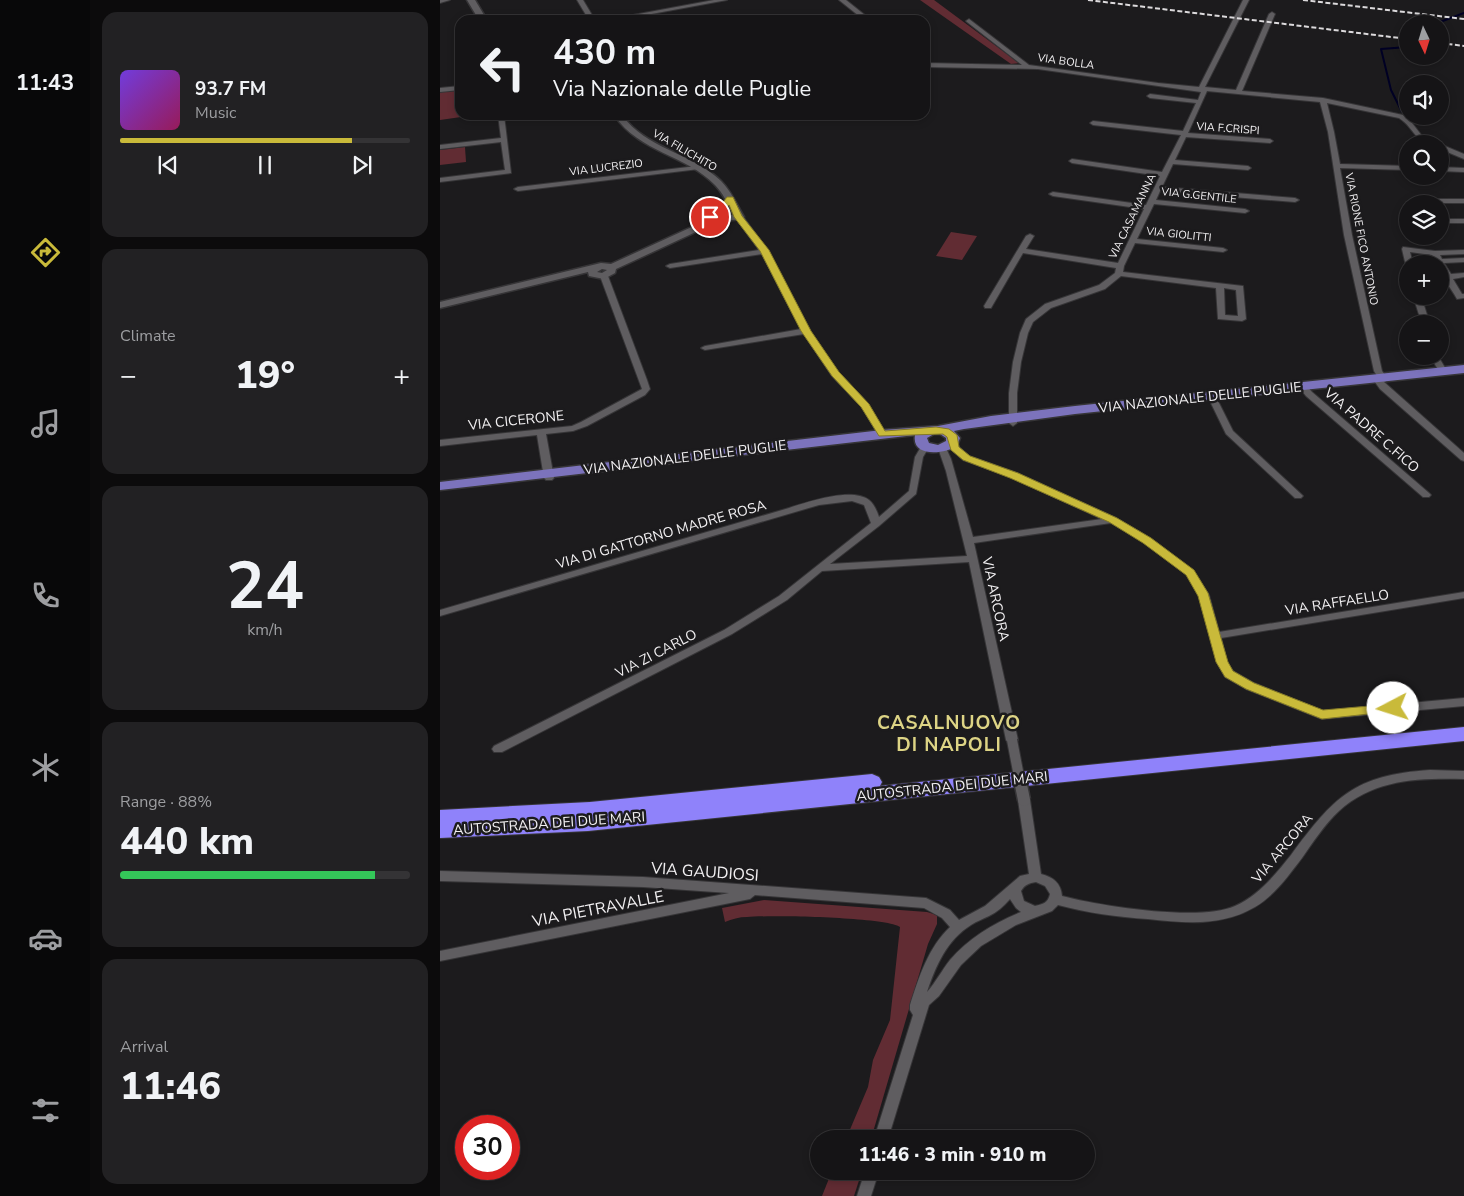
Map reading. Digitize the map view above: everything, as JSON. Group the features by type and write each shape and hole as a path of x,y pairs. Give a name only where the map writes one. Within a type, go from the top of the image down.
{"highway":[{"name":"AUTOSTRADA DEI DUE MARI","path":"440,818 618,807 1464,722"},
{"name":"AUTOSTRADA DEI DUE MARI","path":"440,830 588,823 1464,734"}],"main road":[{"name":"VIA NAZIONALE DELLE PUGLIE","path":"440,486 548,476 1013,420 1464,369"},
{"name":"VIA NAZIONALE DELLE PUGLIE","path":"1380,378 1464,373"},
{"name":"VIA NAZIONALE DELLE PUGLIE","path":"883,436 923,444 949,442 979,427 1013,420"},
{"path":"923,444 922,434 934,430 949,433 949,442"},
{"name":"VIA NAZIONALE DELLE PUGLIE","path":"440,492 548,476"}],"street":[{"path":"440,1 447,0"},
{"path":"471,0 480,15"},
{"path":"580,0 589,15"},
{"path":"684,0 689,7"},
{"path":"640,15 724,0"},
{"path":"842,0 862,15"},
{"name":"VIA CASAMANNA","path":"1013,420 1013,394 1018,362 1024,333 1029,321 1048,306 1102,287 1119,270 1200,102 1204,92 1202,87 1246,0"},
{"path":"1238,93 1272,14"},
{"path":"969,22 1027,66"},
{"name":"VIA BOLLA","path":"930,64 1027,66 1202,90 1323,100 1401,116 1407,120 1418,135"},
{"path":"440,90 455,88"},
{"path":"1150,96 1200,102"},
{"name":"VIA RIONE FICO ANTONIO","path":"1323,100 1331,132 1348,235 1380,378"},
{"path":"440,180 509,172 501,120"},
{"name":"VIA FILICHITO","path":"621,120 628,130 697,168 717,182 730,198 738,217 764,250 806,331 835,374 865,406 883,436"},
{"name":"VIA F.CRISPI","path":"1093,123 1184,134 1270,141"},
{"path":"440,147 504,140"},
{"path":"1449,150 1464,157"},
{"path":"1072,161 1165,175"},
{"path":"1172,162 1248,168"},
{"path":"1336,166 1399,168"},
{"name":"VIA LUCREZIO","path":"518,189 697,168"},
{"path":"1449,169 1464,170"},
{"path":"1158,189 1296,200"},
{"name":"VIA G.GENTILE","path":"1053,194 1150,205 1244,211"},
{"path":"440,312 597,269 719,213 730,198"},
{"path":"1449,201 1464,201"},
{"path":"440,306 597,269 611,268 710,222 722,218 738,217"},
{"path":"1449,221 1464,222"},
{"path":"988,306 1023,251 1030,236"},
{"name":"VIA GIOLITTI","path":"1133,240 1223,250"},
{"path":"670,266 764,250"},
{"path":"1407,255 1406,250 1435,253 1464,252"},
{"path":"1023,251 1119,270 1240,288 1242,319 1221,317 1220,286"},
{"path":"1449,261 1464,260"},
{"path":"597,269 604,276 609,274 611,268"},
{"path":"1119,270 1233,281"},
{"path":"1449,276 1464,275"},
{"name":"VIA CICERONE","path":"440,443 562,430 584,424 638,396 646,389 604,276"},
{"path":"1449,278 1460,297 1464,296"},
{"path":"705,348 806,331"},
{"path":"1439,365 1443,371"},
{"path":"1380,378 1383,387 1464,458"},
{"name":"VIA PADRE C.FICO","path":"1304,388 1426,495"},
{"path":"1212,398 1229,432 1298,496"},
{"path":"541,432 548,476"},
{"path":"949,442 966,458 1014,475 1113,520 1147,540 1190,573 1204,596 1222,662 1229,674 1250,686 1322,715 1464,702"},
{"name":"VIA ARCORA","path":"949,442 949,463 963,526 969,541 1012,740 1036,877"},
{"name":"VIA ZI CARLO","path":"498,749 728,632 783,598 913,492 923,444"},
{"name":"VIA DI GATTORNO MADRE ROSA","path":"440,613 784,512 834,500 864,500 869,504 876,524"},
{"path":"969,541 1113,520"},
{"path":"819,568 972,559"},
{"name":"VIA RAFFAELLO","path":"1214,636 1464,595"},
{"name":"VIA ARCORA","path":"1056,899 1084,908 1114,913 1187,919 1223,915 1250,904 1271,889 1336,807 1355,793 1383,780 1411,775 1464,776"},
{"name":"VIA GAUDIOSI","path":"440,876 642,882 926,903 946,914 958,927"},
{"path":"884,1130 924,1002 933,996 948,971 973,945 1018,917 1048,907 1056,899 1055,889 1048,880 1036,877 1024,879 1002,901 958,927 932,961 916,1005 916,1024"},
{"path":"1016,886 1014,896 1016,901 1025,908 1037,911"},
{"name":"VIA PIETRAVALLE","path":"440,956 763,891"},
{"path":"864,1196 869,1180"}],"shaded area":[{"path":"920,0 934,0 1019,63 1011,64"},
{"path":"454,91 455,118 440,120 440,92"},
{"path":"465,147 466,162 440,165 440,150"},
{"path":"951,232 977,236 962,260 936,256"},
{"path":"764,900 927,912 937,915 937,924 928,944 874,1130 850,1130 868,1087 873,1060 890,1020 900,927 873,921 801,917 759,916 736,918 725,922 722,908"},
{"path":"828,1180 859,1180 854,1196 822,1196"}],"waterway":[{"path":"1449,19 1464,13"},
{"path":"1399,48 1381,49 1391,90 1399,106"}],"railway":[{"path":"1088,0 1399,38"},
{"path":"1303,0 1464,19"},
{"path":"1449,44 1464,46"}],"district":[{"name":"CASALNUOVO DI NAPOLI","path":"949,733"}],"route":[{"path":"710,217 719,213 730,198 738,217 764,250 806,331 835,374 865,406 882,434 946,431 952,435 955,448 966,458 1014,475 1113,520 1147,540 1190,573 1204,596 1222,662 1229,674 1250,686 1322,715 1393,708"}]}
